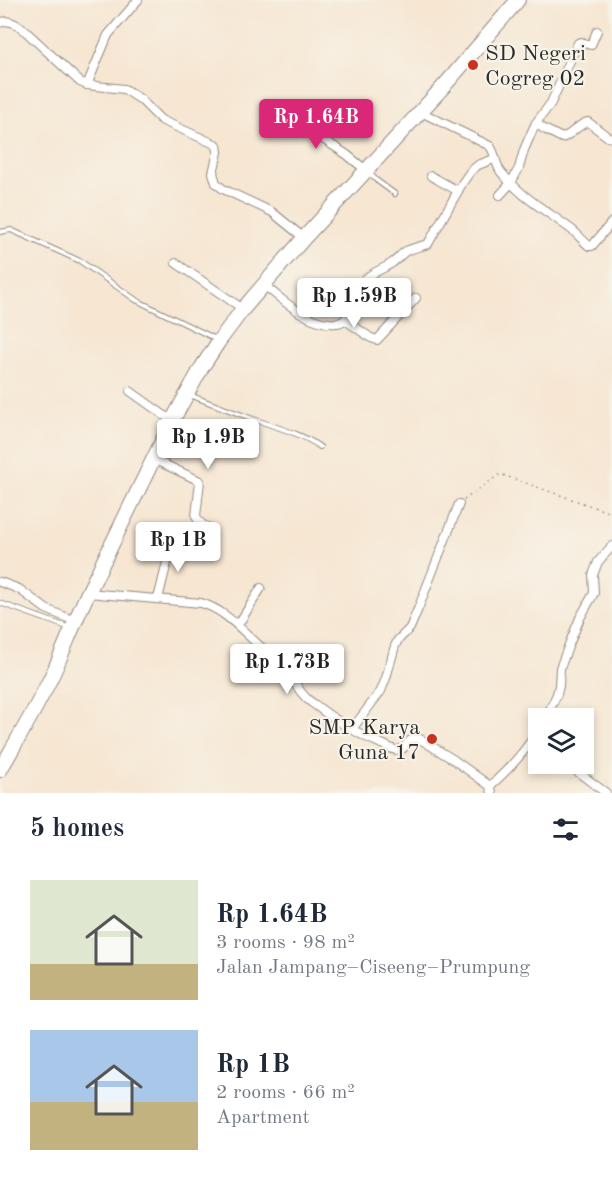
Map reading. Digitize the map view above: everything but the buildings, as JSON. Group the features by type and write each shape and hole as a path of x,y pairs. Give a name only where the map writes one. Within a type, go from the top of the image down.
{"main road":[{"path":"0,770 40,700 88,593 172,421 219,341 243,309 304,238 495,29 518,0"}],"street":[{"path":"87,85 108,35 138,0"},
{"path":"0,23 11,22 21,27 74,78 87,85 124,89 140,99 161,120 217,145 218,152 213,173 216,183 223,189 272,212 304,238"},
{"path":"500,195 511,183 519,168 536,123 551,103 578,44 581,42 591,45 597,31"},
{"path":"279,111 346,153 367,171"},
{"path":"421,111 487,144 493,149 494,159 500,170 511,183 589,246 592,246 612,222"},
{"path":"536,123 562,138 586,121 612,138"},
{"path":"264,285 285,302 316,320 328,324 345,320 363,280 390,265 406,251 428,244 470,172 478,165 494,159"},
{"path":"431,176 458,191"},
{"path":"176,263 243,309"},
{"path":"345,320 377,340 416,298"},
{"path":"130,391 172,421"},
{"path":"153,459 200,481 196,516 203,526 212,529"},
{"path":"352,729 381,691 395,646 410,628 459,504"},
{"path":"158,599 172,542"},
{"path":"551,708 559,686 560,668 580,618 594,593 593,575 598,562 612,546"},
{"path":"0,582 19,589 45,609 73,625"},
{"path":"238,626 261,588"},
{"path":"88,593 206,604 238,626 295,675 296,685 310,701 352,729 398,750 403,749 412,739 420,739 454,760 491,790 528,746"},
{"path":"581,774 607,793 612,788"}],"lane":[{"path":"367,171 394,194"},
{"path":"0,232 11,230 80,261 136,300 219,341"},
{"path":"187,394 292,432 320,447"},
{"path":"0,603 73,625"}],"path":[{"path":"459,504 500,474 612,512"}],"place":[{"name":"SD Negeri Cogreg 02","path":"473,65"},
{"name":"SMP Karya Guna 17","path":"432,739"}]}
